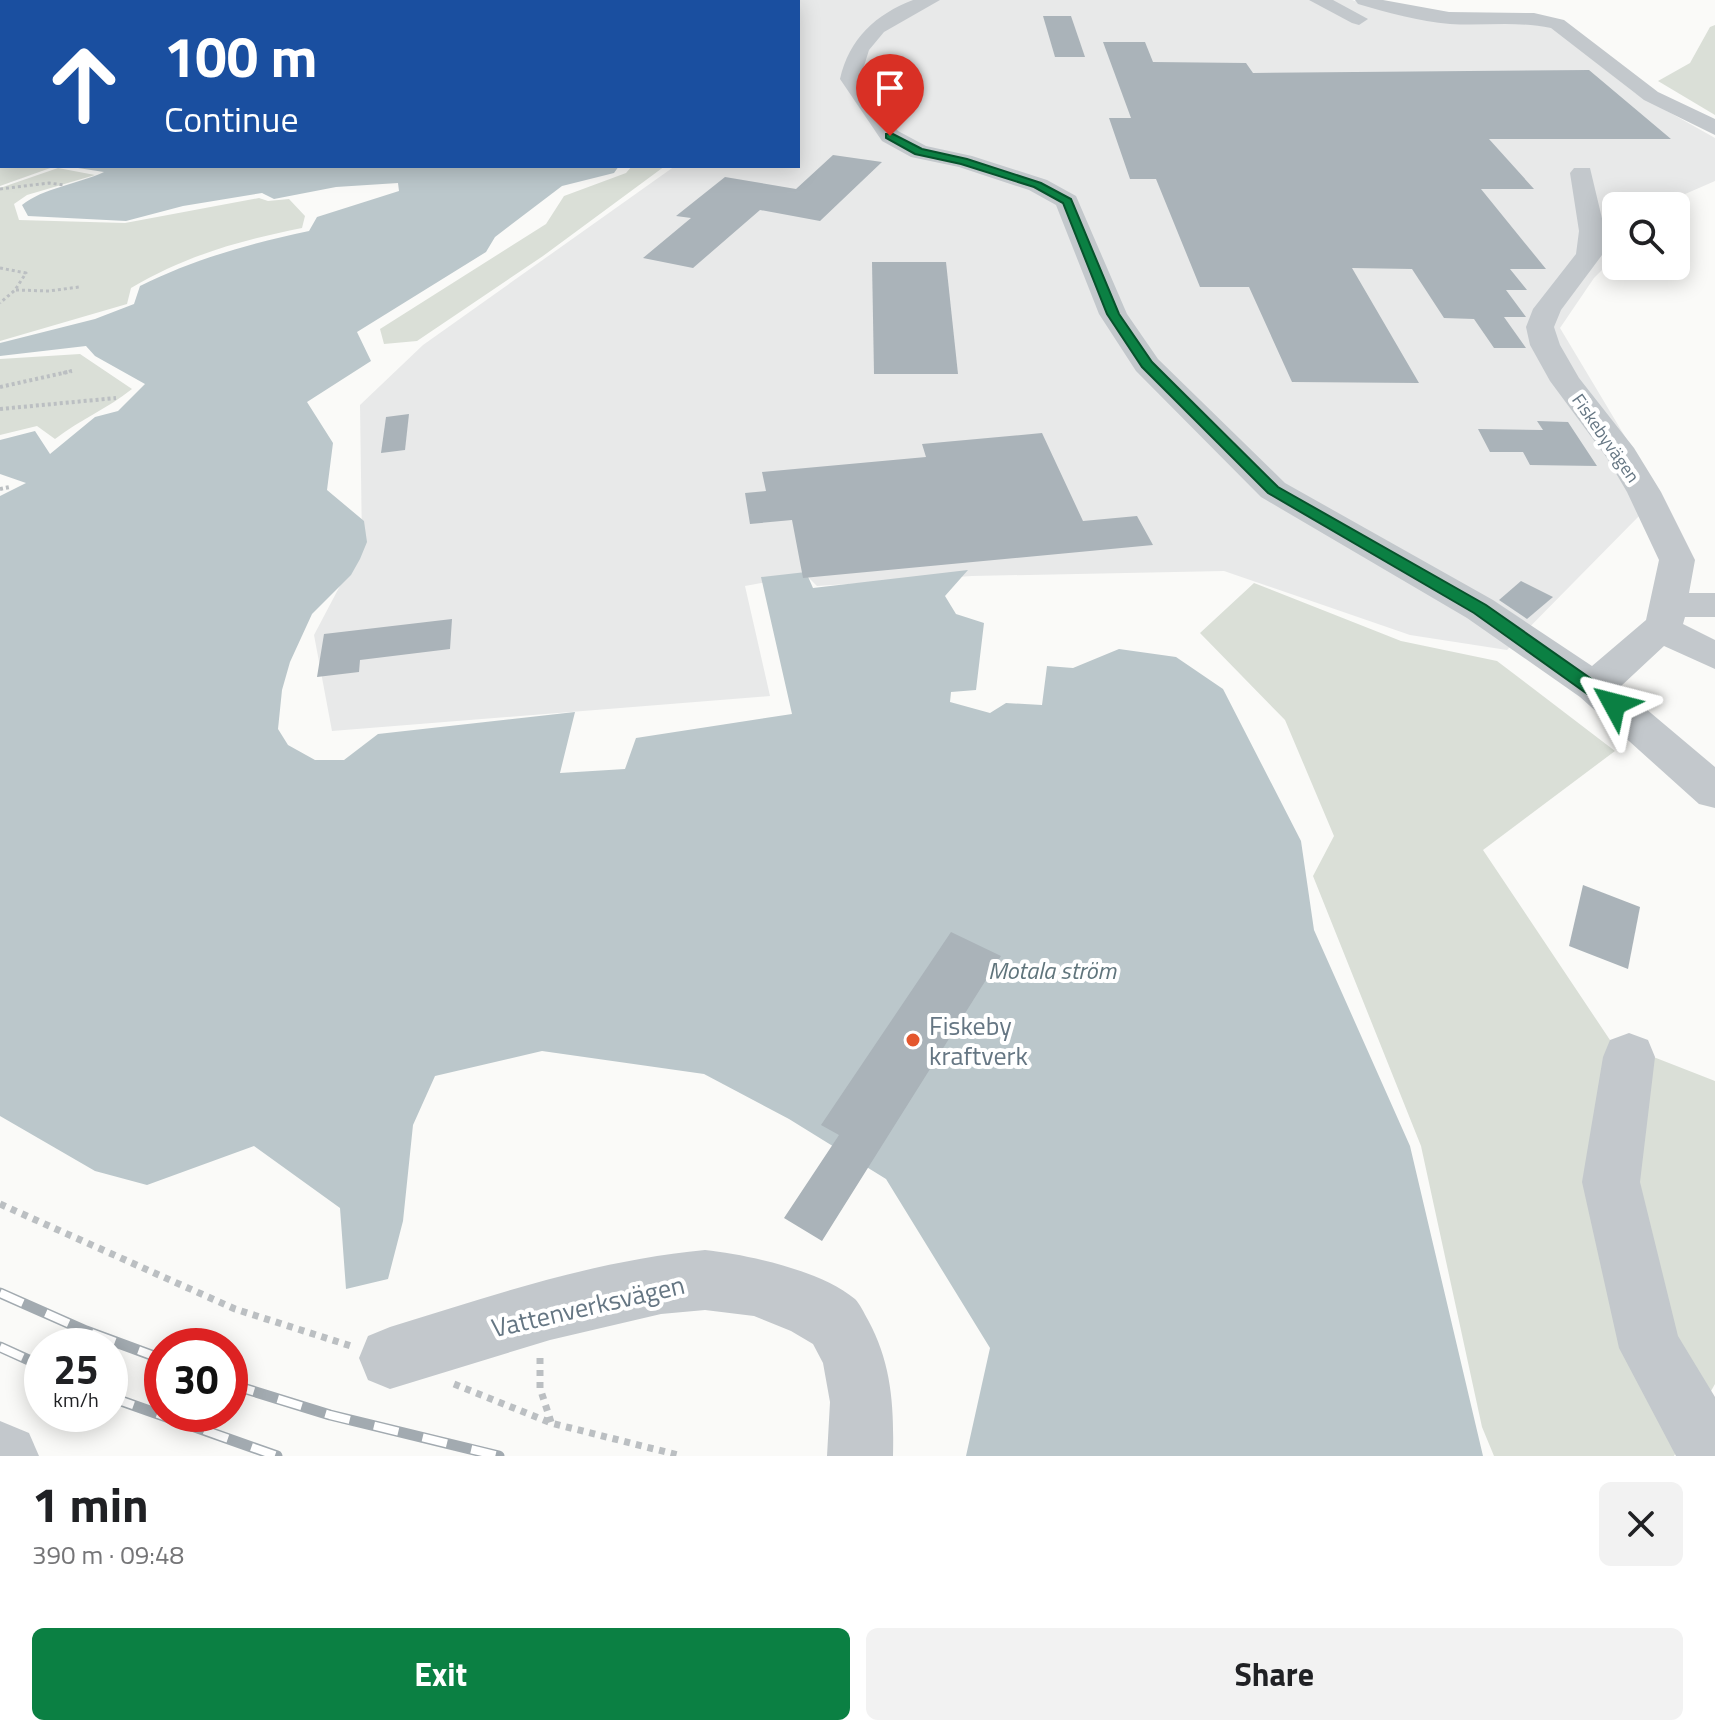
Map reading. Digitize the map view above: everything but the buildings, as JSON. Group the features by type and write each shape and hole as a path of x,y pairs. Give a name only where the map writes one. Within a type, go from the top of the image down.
{"street":[{"path":"931,0 889,17 852,57 850,79 890,136 919,152 964,161 1038,185 1067,201 1113,314 1147,365 1273,490 1480,609 1594,687 1715,792"},
{"path":"1318,0 1361,9 1397,10 1449,18 1534,19 1557,24 1651,96 1715,128"},
{"name":"Fiskebyvägen","path":"1582,173 1592,231 1589,255 1547,309 1540,327 1545,345 1565,381 1622,455 1644,492 1677,560 1664,617"},
{"path":"1594,687 1664,617 1715,605"},
{"path":"1664,617 1715,656"},
{"path":"1629,1057 1611,1182 1650,1348 1713,1456"},
{"name":"Vattenverksvägen","path":"390,1358 550,1309 661,1284 705,1280 754,1286 810,1307 835,1322 853,1356 862,1402 860,1456"},
{"path":"0,1454 6,1456"}],"path":[{"path":"0,189 49,183 64,185"},
{"path":"0,268 26,273 15,290 0,303"},
{"path":"15,290 79,287"},
{"path":"0,387 74,370"},
{"path":"0,409 116,398"},
{"path":"0,489 10,487"},
{"path":"0,1204 235,1309 390,1358 551,1423 682,1456"},
{"path":"550,1309 540,1347 540,1388 551,1423"}],"shaded area":[{"path":"800,0 1352,0 1367,5 1549,25 1635,93 1715,138 1715,181 1690,192 1602,192 1602,270 1560,328 1669,510 1642,513 1507,650 1410,635 1224,571 972,576 817,586 806,575 745,586 770,696 332,731 314,635 362,544 360,405 423,345 672,168 800,168"},
{"path":"1715,25 1715,115 1658,81 1690,63 1710,27"},
{"path":"0,168 50,168 0,186"},
{"path":"58,168 95,175 27,195 14,204 19,220 125,223 259,198 268,201 289,199 305,216 302,228 214,250 152,276 131,288 127,304 0,341 0,188"},
{"path":"630,168 662,168 543,256 417,341 384,344 380,329 546,224 564,196 626,173"},
{"path":"80,354 132,389 55,439 37,426 0,435 0,359"},
{"path":"1254,583 1401,641 1497,661 1615,751 1483,850 1610,1040 1715,1081 1715,1384 1674,1456 1494,1456 1482,1427 1421,1146 1313,876 1334,836 1285,720 1200,633"}],"water":[{"name":"Motala ström","path":"78,168 618,168 614,173 562,186 495,237 486,252 357,332 371,361 307,402 333,443 327,490 364,521 367,542 351,575 312,614 290,662 282,690 278,729 288,745 315,760 344,760 378,734 575,712 560,773 625,769 636,738 792,714 761,577 806,572 813,588 968,570 945,596 956,614 984,623 976,690 951,692 950,702 990,713 1006,703 1042,705 1047,666 1073,668 1119,649 1176,657 1223,689 1301,841 1314,930 1410,1146 1483,1456 966,1456 990,1348 886,1179 789,1119 704,1074 542,1051 435,1076 413,1125 403,1221 388,1279 346,1289 340,1208 254,1146 147,1185 95,1171 0,1116 0,496 26,483 0,474 0,440 35,431 50,454 95,417 118,411 145,384 95,356 86,346 0,356 0,343 95,319 134,304 140,286 160,276 222,253 309,231 317,217 399,191 398,183 336,187 274,199 262,193 183,206 126,221 28,216 22,205 50,190 104,172"}],"railway":[{"path":"0,1293 144,1352"},
{"path":"0,1347 24,1358"},
{"path":"248,1390 330,1415 499,1456"},
{"path":"128,1403 277,1456"}],"place":[{"name":"Fiskeby kraftverk","path":"913,1040"}],"route":[{"path":"890,136 919,152 964,161 1038,185 1067,201 1113,314 1147,365 1273,490 1480,609 1614,704"}]}
